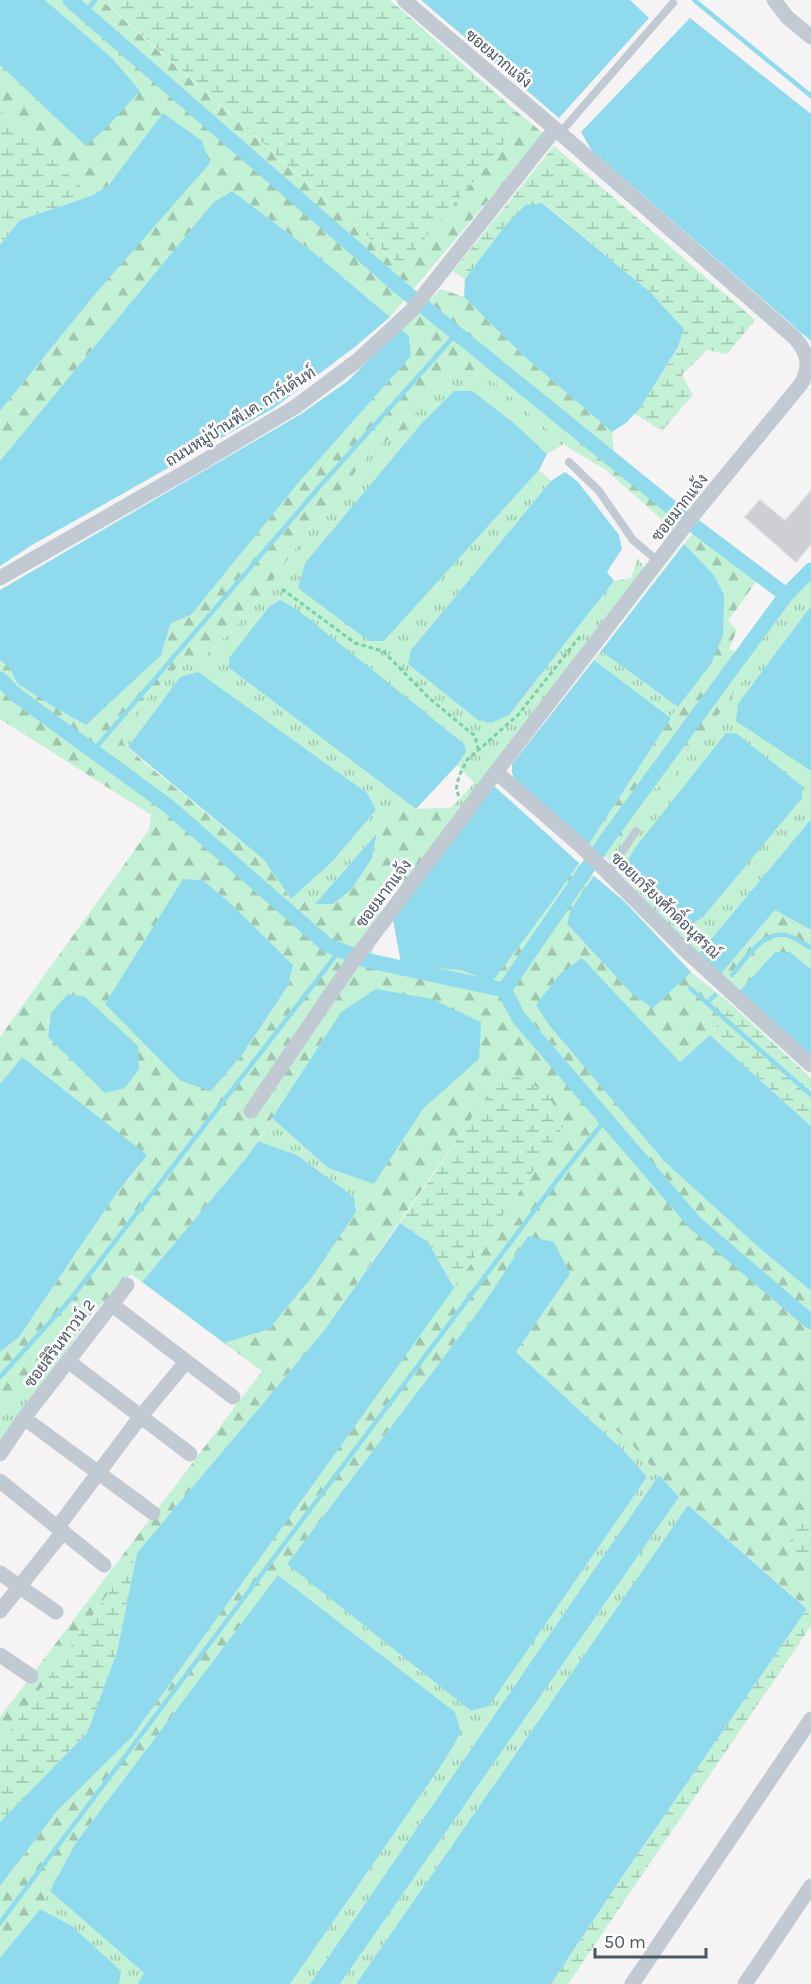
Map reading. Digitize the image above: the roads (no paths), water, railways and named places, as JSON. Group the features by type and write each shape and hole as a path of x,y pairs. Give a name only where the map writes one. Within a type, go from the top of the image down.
{"street":[{"name":"ซอยมากแจ้ง","path":"251,1112 349,967 695,513 801,384 807,366 804,348 404,0"},
{"path":"774,0 787,17 811,38"},
{"name":"ถนนหมู่บ้านพี.เค. การ์เด้นท์","path":"0,578 295,407 358,360 411,311 557,131"},
{"name":"ซอยเกรียงศักดิ์อนุสรณ์","path":"496,772 582,847 685,950 811,1065"},
{"name":"ซอยสิรินทาวน์ 2","path":"0,1454 24,1418 127,1284"},
{"path":"111,1304 233,1397"},
{"path":"68,1361 190,1454"},
{"path":"0,1611 141,1416 186,1362"},
{"path":"24,1418 153,1513"},
{"path":"0,1481 104,1565"},
{"path":"0,1573 56,1612"},
{"path":"0,1655 31,1676"},
{"path":"632,1984 811,1719"},
{"path":"745,1984 811,1886"}],"lane":[{"path":"557,131 673,3"},
{"path":"569,462 599,491 633,540 659,562"},
{"path":"604,870 636,831"}],"water":[{"path":"0,0 45,0 112,58 140,91 86,146 0,65"},
{"path":"421,0 630,0 649,18 559,118"},
{"path":"690,18 811,114 811,341 592,151 581,132"},
{"path":"163,113 202,141 210,163 96,293 0,411 0,245 20,220 91,196 108,186"},
{"path":"232,191 308,248 390,317 356,346 274,408 32,545 0,566 0,461 213,203"},
{"path":"542,203 650,292 684,329 678,347 640,408 627,422 612,432 525,357 464,297 465,279 504,227 525,205"},
{"path":"400,328 409,336 411,356 300,481 191,615 171,623 161,655 86,725 17,683 10,668 0,660 0,590 301,414 348,381"},
{"path":"454,391 472,391 515,424 547,454 539,470 384,641 369,641 298,588 305,563 421,424"},
{"path":"565,472 578,482 619,535 622,549 607,572 614,581 509,715 491,723 478,720 408,664 411,650 551,481"},
{"path":"684,544 714,575 724,595 723,636 711,664 678,707 601,651"},
{"path":"280,600 298,610 464,744 466,752 457,765 416,809 229,668 229,658 269,607"},
{"path":"811,606 811,771 736,721 738,704"},
{"path":"594,660 671,718 589,844 515,781 512,764"},
{"path":"198,672 367,793 376,810 333,861 291,899 264,860 128,747 180,677"},
{"path":"726,733 737,734 802,786 802,798 703,917 682,930 628,875 625,865 635,848"},
{"path":"493,785 579,863 492,982 461,970 418,967 401,963 393,920"},
{"path":"811,819 811,930 775,910 720,975 698,955"},
{"path":"377,833 372,858 351,890 333,904 315,904"},
{"path":"594,876 624,901 691,972 653,1008 633,995 567,924 571,909"},
{"path":"183,879 203,880 230,903 293,965 288,986 241,1056 211,1091 181,1081 105,1004"},
{"path":"775,952 790,952 811,969 811,1056 739,992"},
{"path":"582,958 680,1062 710,1035 811,1126 811,1291 756,1245 664,1161 549,1025 536,1005 560,974"},
{"path":"376,989 432,999 481,1022 479,1059 423,1109 374,1184 328,1168 272,1118 341,1012"},
{"path":"68,994 85,997 138,1046 139,1069 125,1088 105,1093 48,1037 51,1013"},
{"path":"22,1057 147,1155 116,1194 19,1337 0,1352 0,1084"},
{"path":"258,1141 297,1155 354,1197 356,1212 313,1276 269,1329 224,1343 142,1282"},
{"path":"400,1223 428,1242 454,1288 131,1738 57,1811 0,1886 0,1822 87,1733 117,1652 137,1553 323,1332"},
{"path":"528,1236 554,1242 570,1274 516,1352 626,1453 647,1477 489,1706 471,1711 287,1564 481,1308"},
{"path":"659,1475 679,1497 340,1984 310,1984"},
{"path":"688,1505 807,1609 551,1984 356,1984"},
{"path":"278,1575 455,1712 461,1732 445,1760 290,1984 138,1984 144,1973 50,1891 75,1844"},
{"path":"40,1909 72,1926 121,1971 119,1984 0,1984 0,1958"}],"waterway":[{"path":"70,0 403,290 697,528 786,595"},
{"path":"85,14 95,0"},
{"path":"694,0 811,96"},
{"path":"93,751 321,485 456,334"},
{"path":"811,570 786,595 609,836 504,990 519,1018 695,1223 811,1322"},
{"path":"0,679 16,695 167,805 327,945 365,960 504,990"},
{"path":"732,975 757,946 772,936 780,934 789,936 811,948"},
{"path":"0,1377 69,1301 340,950"},
{"path":"690,988 811,1095"},
{"path":"707,1003 715,995"},
{"path":"0,1923 558,1179 606,1119"}]}
